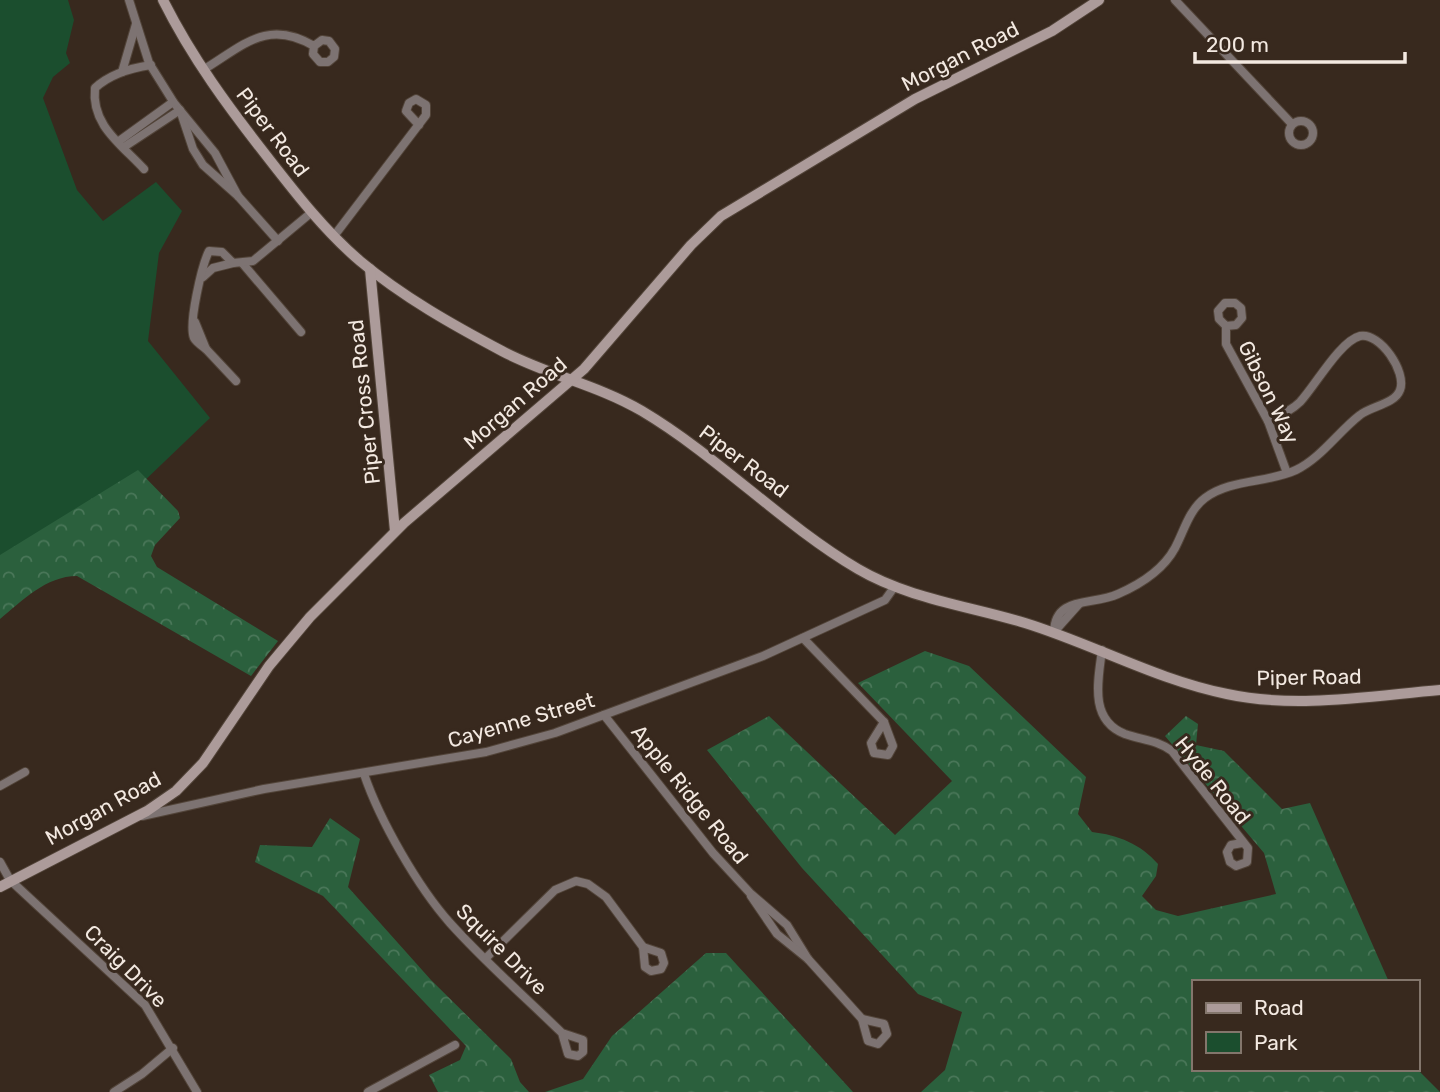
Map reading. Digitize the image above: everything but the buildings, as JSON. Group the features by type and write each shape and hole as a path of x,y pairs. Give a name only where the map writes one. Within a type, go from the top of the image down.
{"main road":[{"name":"Morgan Road","path":"0,887 171,796 203,763 297,631 395,531 572,380 691,245 729,209 915,100 1052,30 1099,0"},
{"name":"Piper Road","path":"165,1 203,71 312,212 370,269 398,290 489,345 536,368 609,394 655,419 844,560 895,586 1054,632 1190,684 1246,697 1296,700 1440,690"},
{"name":"Piper Cross Road","path":"370,269 395,531"}],"street":[{"path":"129,0 151,65 173,102 215,153 238,196"},
{"path":"1175,0 1291,123"},
{"path":"122,72 136,24"},
{"path":"203,71 266,34 289,33 314,46"},
{"path":"145,169 100,123 93,100 94,88 122,72 151,65"},
{"path":"122,144 173,102"},
{"path":"122,144 180,110"},
{"path":"180,110 193,149 203,165 238,196 278,241"},
{"path":"334,236 419,125"},
{"path":"200,283 213,268 253,261 312,212"},
{"path":"233,263 222,252 211,250 200,283 194,338 236,381"},
{"path":"243,264 301,332"},
{"name":"Gibson Way","path":"1226,326 1226,344 1268,421 1287,473"},
{"path":"1054,632 1059,612 1069,604 1112,597 1149,577 1168,558 1194,509 1211,494 1287,473 1307,463 1368,408 1394,398 1400,389 1398,372 1377,339 1358,337 1346,345 1297,405 1268,421"},
{"name":"Cayenne Street","path":"132,818 199,806 264,789 486,752 604,715 803,638 885,600 895,586"},
{"path":"803,638 884,722"},
{"name":"Hyde Road","path":"1102,650 1096,691 1104,718 1126,734 1157,741 1172,751 1242,843"},
{"name":"Apple Ridge Road","path":"604,715 696,832 750,893 787,925 808,958 862,1019"},
{"path":"0,786 25,772"},
{"name":"Squire Drive","path":"364,774 374,801 396,842 439,910 562,1033"},
{"path":"171,796 182,806 199,806"},
{"name":"Craig Drive","path":"0,862 10,880 145,1005 197,1092"},
{"path":"486,958 555,890 576,881 588,884 606,897 643,947"},
{"name":"Apple Ridge Road","path":"750,893 777,934 808,958"},
{"path":"777,934 787,925"},
{"path":"368,1092 455,1045"},
{"path":"114,1092 142,1074 173,1048"}],"green space":[{"path":"0,0 68,0 74,20 66,53 70,63 53,77 43,98 77,190 103,221 156,182 182,211 159,253 148,341 210,418 140,485 0,573"},
{"path":"138,470 178,511 180,518 155,545 151,556 157,567 278,641 251,676 77,576 55,580 45,585 0,619 0,555"},
{"path":"925,651 969,666 1086,777 1078,814 1092,832 1111,835 1128,842 1144,851 1158,864 1156,876 1142,896 1156,910 1178,916 1276,894 1264,853 1165,736 1186,716 1198,724 1196,745 1224,751 1282,809 1310,803 1388,980 1192,980 1192,1071 1419,1071 1440,1092 921,1092 945,1070 962,1012 918,994 802,868 707,750 769,716 895,835 952,781 858,683"},
{"path":"330,818 360,839 348,887 431,980 511,1059 520,1082 529,1092 438,1092 429,1075 460,1060 466,1046 323,896 255,862 260,845 312,847"},
{"path":"706,953 726,953 853,1092 545,1092 583,1079 612,1036"}]}
